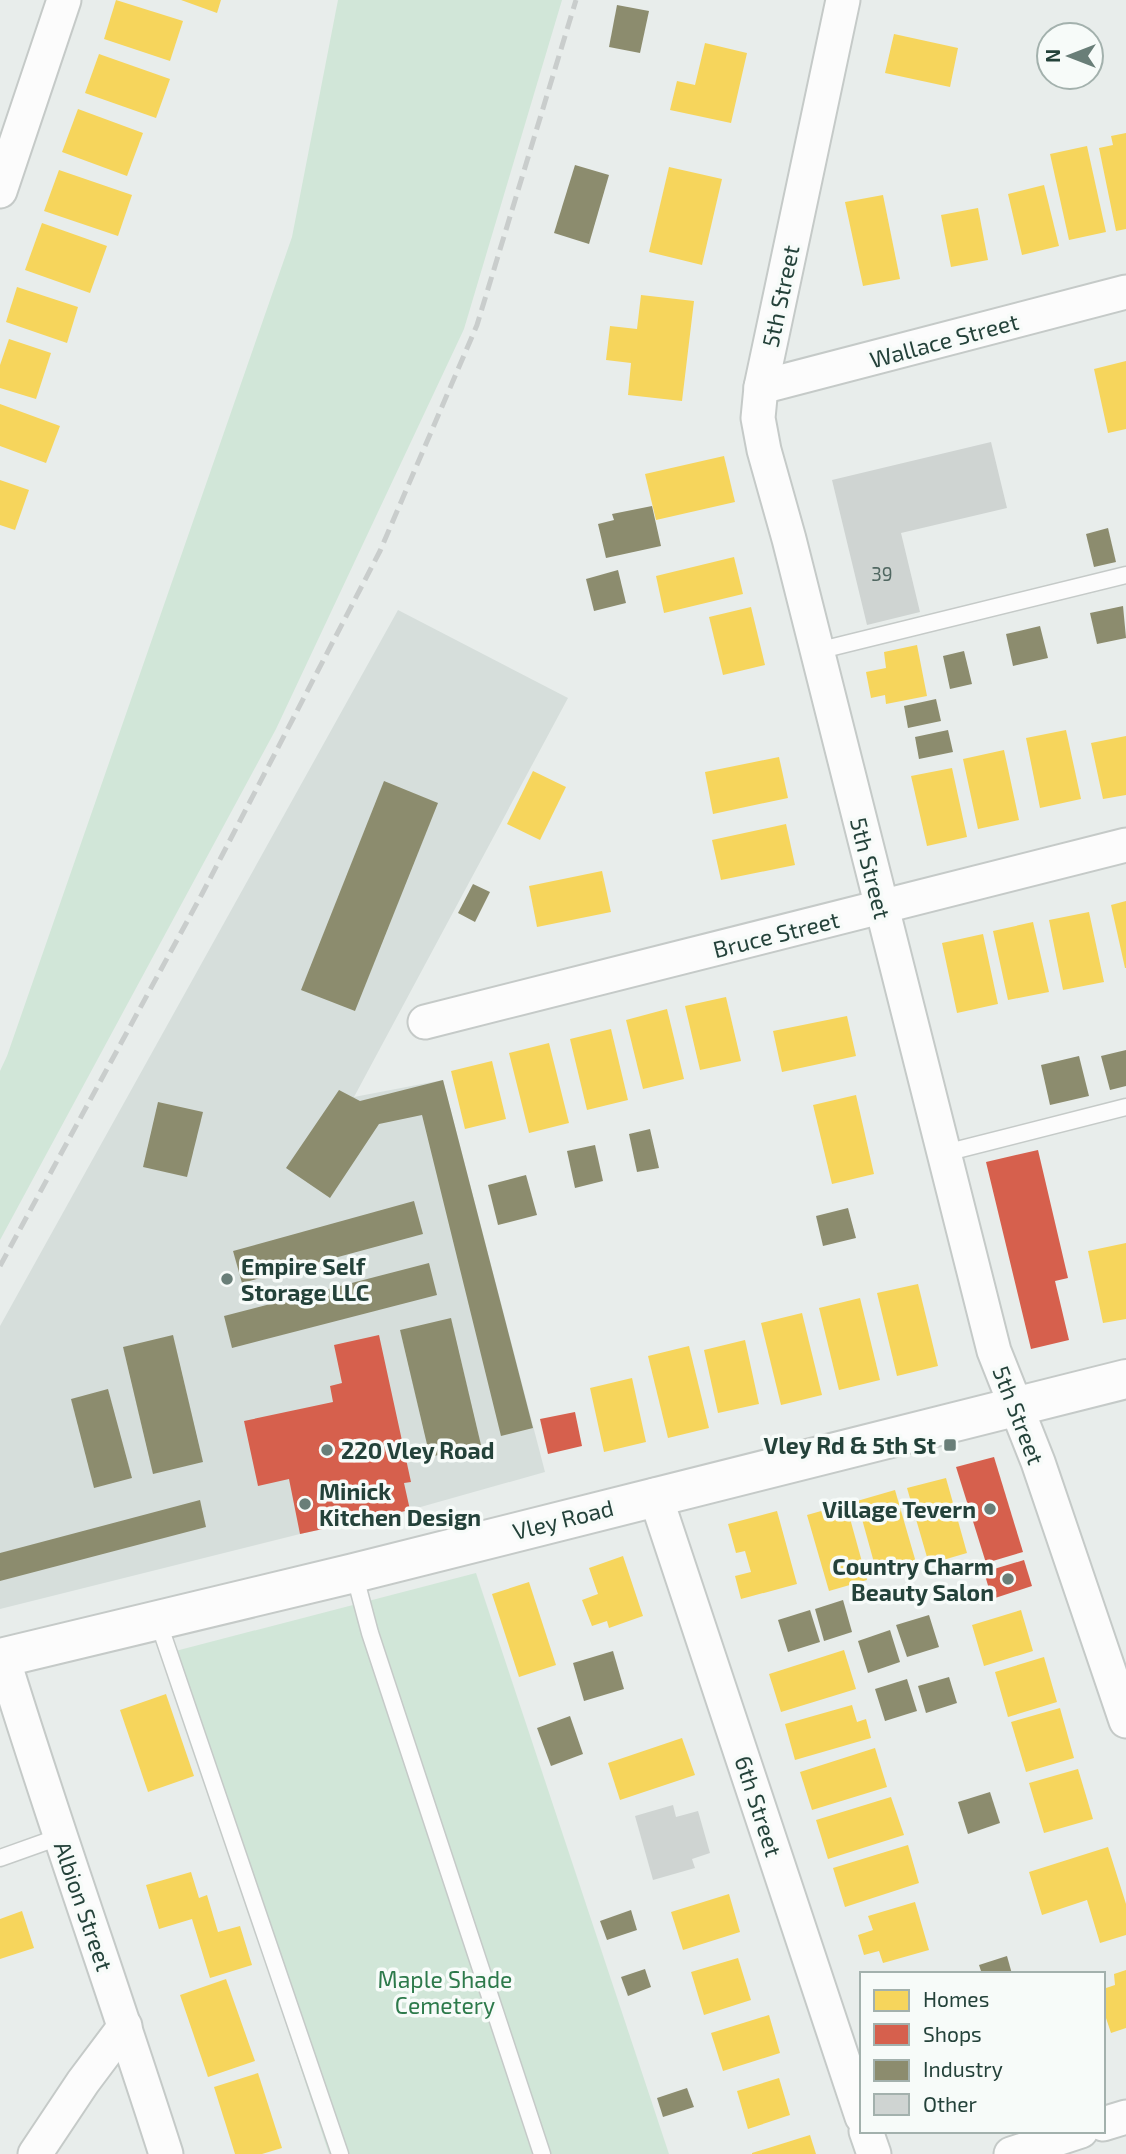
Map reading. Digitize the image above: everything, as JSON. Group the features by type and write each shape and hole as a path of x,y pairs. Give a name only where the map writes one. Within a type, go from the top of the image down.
{"street":[{"path":"0,191 64,0"},
{"name":"5th Street","path":"843,0 761,387 758,418 994,1351 1038,1462 1126,1721"},
{"name":"Wallace Street","path":"761,387 1126,292"},
{"name":"Bruce Street","path":"425,1022 1126,845"},
{"name":"Vley Road","path":"1,1658 354,1573 655,1495 1126,1379"},
{"name":"6th Street","path":"655,1495 860,2112"},
{"name":"Albion Street","path":"1,1658 166,2154"},
{"path":"35,2154 83,2082 125,2026"},
{"path":"1105,2123 1126,2117"},
{"path":"867,2133 874,2154"},
{"path":"1011,2154 1076,2133"}],"lane":[{"path":"817,651 1126,575"},
{"path":"945,1153 1126,1107"},
{"path":"354,1573 374,1646 542,2154"},
{"path":"158,1621 340,2154"},
{"path":"0,1858 59,1837"}],"shaded area":[{"path":"398,610 568,698 354,1097 443,1080 545,1472 410,1510 300,1534 0,1609 0,1326"}],"green space":[{"path":"338,0 562,0 464,329 276,729 0,1240 0,1071 292,237"},
{"name":"Maple Shade Cemetery","path":"476,1573 669,2154 329,2154 164,1654"}],"building: Homes":[{"path":"116,0 183,21 170,61 104,39"},
{"path":"181,0 221,0 217,13"},
{"path":"894,34 958,48 950,87 885,73"},
{"path":"705,43 747,53 731,123 670,110 677,81 695,85"},
{"path":"99,54 170,79 156,118 85,93"},
{"path":"78,109 143,133 127,176 62,152"},
{"path":"1126,133 1126,229 1116,231 1099,148 1113,145 1111,136"},
{"path":"1087,146 1106,232 1069,240 1050,154"},
{"path":"669,167 722,179 702,265 649,252"},
{"path":"59,170 132,195 118,236 44,211"},
{"path":"1044,185 1059,246 1022,255 1008,194"},
{"path":"883,195 900,279 863,286 845,202"},
{"path":"978,208 988,260 951,267 941,215"},
{"path":"42,223 107,246 90,293 25,270"},
{"path":"17,287 78,307 67,343 6,322"},
{"path":"641,295 694,301 682,401 628,395 631,363 606,360 610,326 637,329"},
{"path":"9,339 51,353 36,399 0,388 0,365"},
{"path":"1126,361 1126,429 1108,433 1094,369"},
{"path":"0,404 60,426 46,463 0,446"},
{"path":"724,456 735,502 656,520 645,474"},
{"path":"0,480 29,490 15,530 0,525"},
{"path":"734,557 743,594 664,613 656,576"},
{"path":"751,607 765,665 723,675 709,617"},
{"path":"917,645 927,696 886,704 885,695 871,698 866,672 886,668 884,652"},
{"path":"1066,730 1081,799 1040,808 1026,738"},
{"path":"1126,736 1126,795 1103,799 1091,743"},
{"path":"1004,750 1019,820 978,829 963,759"},
{"path":"779,757 788,798 713,814 705,772"},
{"path":"952,768 967,837 927,846 911,776"},
{"path":"533,771 566,787 540,840 507,824"},
{"path":"786,824 795,865 721,880 712,840"},
{"path":"602,871 611,912 537,927 529,886"},
{"path":"1126,901 1126,968 1125,968 1111,905"},
{"path":"1089,912 1104,982 1063,990 1049,920"},
{"path":"1033,922 1049,992 1008,1000 993,931"},
{"path":"983,934 998,1004 957,1013 942,943"},
{"path":"726,997 741,1061 700,1070 685,1006"},
{"path":"667,1009 684,1079 643,1089 626,1020"},
{"path":"847,1016 856,1056 782,1072 773,1031"},
{"path":"611,1029 628,1100 587,1110 570,1039"},
{"path":"549,1043 569,1123 529,1133 509,1053"},
{"path":"492,1061 506,1119 465,1129 451,1071"},
{"path":"856,1095 874,1174 832,1184 813,1105"},
{"path":"1126,1243 1126,1319 1103,1323 1088,1251"},
{"path":"918,1284 938,1366 897,1376 877,1293"},
{"path":"860,1298 880,1380 839,1390 819,1308"},
{"path":"802,1313 822,1395 781,1405 761,1323"},
{"path":"745,1340 759,1404 718,1413 704,1350"},
{"path":"689,1346 709,1428 668,1438 648,1356"},
{"path":"632,1378 646,1442 604,1452 590,1388"},
{"path":"946,1478 967,1553 929,1564 907,1488"},
{"path":"895,1490 917,1566 878,1577 857,1501"},
{"path":"846,1504 867,1580 829,1591 807,1515"},
{"path":"777,1511 797,1584 741,1599 735,1576 751,1572 745,1551 736,1553 728,1524"},
{"path":"623,1556 643,1616 609,1628 607,1621 592,1626 582,1600 598,1594 589,1568"},
{"path":"529,1582 556,1665 519,1677 492,1594"},
{"path":"1021,1610 1033,1651 984,1666 972,1625"},
{"path":"844,1650 856,1689 781,1712 769,1674"},
{"path":"1044,1657 1057,1702 1008,1717 995,1672"},
{"path":"166,1694 194,1776 148,1792 120,1710"},
{"path":"852,1705 857,1722 866,1719 871,1738 795,1760 785,1724"},
{"path":"1060,1708 1074,1758 1026,1772 1011,1722"},
{"path":"682,1738 695,1775 620,1800 608,1763"},
{"path":"875,1748 887,1787 812,1810 800,1772"},
{"path":"1078,1769 1093,1819 1044,1833 1029,1783"},
{"path":"891,1797 904,1835 828,1859 816,1820"},
{"path":"908,1845 919,1883 845,1907 833,1868"},
{"path":"1108,1847 1126,1904 1126,1935 1100,1943 1087,1900 1042,1915 1029,1872"},
{"path":"191,1872 199,1898 207,1895 218,1932 240,1926 252,1965 210,1978 192,1919 159,1929 146,1885"},
{"path":"729,1894 740,1932 683,1950 671,1912"},
{"path":"915,1902 929,1950 883,1963 879,1951 864,1955 858,1935 873,1930 868,1916"},
{"path":"22,1911 34,1948 0,1959 0,1919"},
{"path":"738,1958 751,2000 704,2015 691,1972"},
{"path":"1126,1970 1126,2028 1111,2033 1105,2015 1105,1988 1115,1985 1114,1974"},
{"path":"226,1979 255,2061 208,2077 180,1995"},
{"path":"769,2015 780,2053 723,2071 711,2033"},
{"path":"258,2073 282,2148 262,2154 235,2154 214,2087"},
{"path":"779,2078 790,2115 748,2129 737,2091"},
{"path":"810,2135 816,2154 752,2154 752,2153"}],"building: Shops":[{"path":"1038,1150 1068,1278 1055,1281 1069,1340 1031,1349 986,1162"},
{"name":"220 Vley Road","path":"379,1335 411,1482 404,1483 410,1510 300,1534 289,1479 258,1486 244,1421 333,1402 330,1386 342,1383 334,1345"},
{"path":"575,1412 582,1446 548,1454 540,1419"},
{"name":"Village Tevern","path":"994,1457 1023,1552 986,1563 956,1467"},
{"name":"Country Charm Beauty Salon","path":"1024,1560 1032,1586 992,1599 984,1572"}],"building: Industry":[{"path":"617,5 649,11 640,53 609,47"},
{"path":"575,165 609,175 589,244 554,233"},
{"path":"652,506 661,546 606,558 598,524 614,520 612,514"},
{"path":"1108,528 1116,562 1094,567 1086,534"},
{"path":"618,570 626,603 594,611 586,579"},
{"path":"1123,606 1126,638 1097,644 1090,613"},
{"path":"1040,626 1048,658 1013,666 1006,634"},
{"path":"964,651 972,684 950,689 943,656"},
{"path":"936,699 941,721 908,728 904,706"},
{"path":"948,730 953,752 919,759 915,737"},
{"path":"384,781 438,803 355,1011 301,990"},
{"path":"473,884 490,892 475,922 458,913"},
{"path":"1126,1050 1126,1086 1110,1090 1101,1056"},
{"path":"1079,1056 1089,1096 1050,1105 1041,1065"},
{"path":"443,1080 533,1428 501,1436 422,1115 379,1124 330,1198 286,1168 339,1090 360,1101"},
{"path":"158,1102 203,1112 187,1177 143,1167"},
{"path":"650,1129 659,1168 637,1172 629,1134"},
{"path":"595,1145 603,1181 575,1188 567,1151"},
{"path":"526,1175 537,1215 498,1225 488,1185"},
{"path":"414,1201 423,1234 242,1283 233,1251"},
{"path":"848,1208 856,1238 823,1246 816,1216"},
{"path":"429,1263 437,1295 232,1348 224,1316"},
{"path":"451,1318 481,1445 430,1457 400,1330"},
{"path":"173,1335 203,1462 153,1474 123,1347"},
{"path":"108,1389 132,1478 94,1488 71,1399"},
{"path":"200,1500 206,1527 0,1581 0,1553"},
{"path":"843,1600 852,1632 824,1641 815,1609"},
{"path":"810,1610 820,1642 788,1652 778,1620"},
{"path":"929,1615 939,1647 907,1657 896,1625"},
{"path":"890,1630 900,1662 868,1673 858,1641"},
{"path":"613,1651 624,1689 584,1701 573,1663"},
{"path":"949,1677 957,1703 926,1713 918,1686"},
{"path":"907,1679 917,1711 885,1721 875,1689"},
{"path":"570,1716 583,1754 551,1766 537,1728"},
{"path":"990,1792 1000,1823 968,1834 958,1802"},
{"path":"631,1910 637,1930 607,1940 600,1921"},
{"path":"1007,1956 1011,1972 981,1972 979,1965"},
{"path":"645,1969 651,1987 628,1996 621,1977"},
{"path":"687,2088 694,2107 663,2117 657,2098"}],"building: Other":[{"path":"991,442 1007,508 901,533 920,612 867,625 832,480"},
{"path":"673,1805 676,1817 698,1811 710,1853 692,1859 695,1868 653,1880 635,1816"}],"railway":[{"path":"0,1266 202,894 380,551 477,325 576,0"}],"place":[{"name":"Empire Self Storage LLC","path":"227,1279"},
{"name":"Vley Rd & 5th St","path":"950,1445"},
{"name":"220 Vley Road","path":"327,1450"},
{"name":"Minick Kitchen Design","path":"305,1504"},
{"name":"Village Tevern","path":"990,1509"},
{"name":"Country Charm Beauty Salon","path":"1008,1579"}]}
